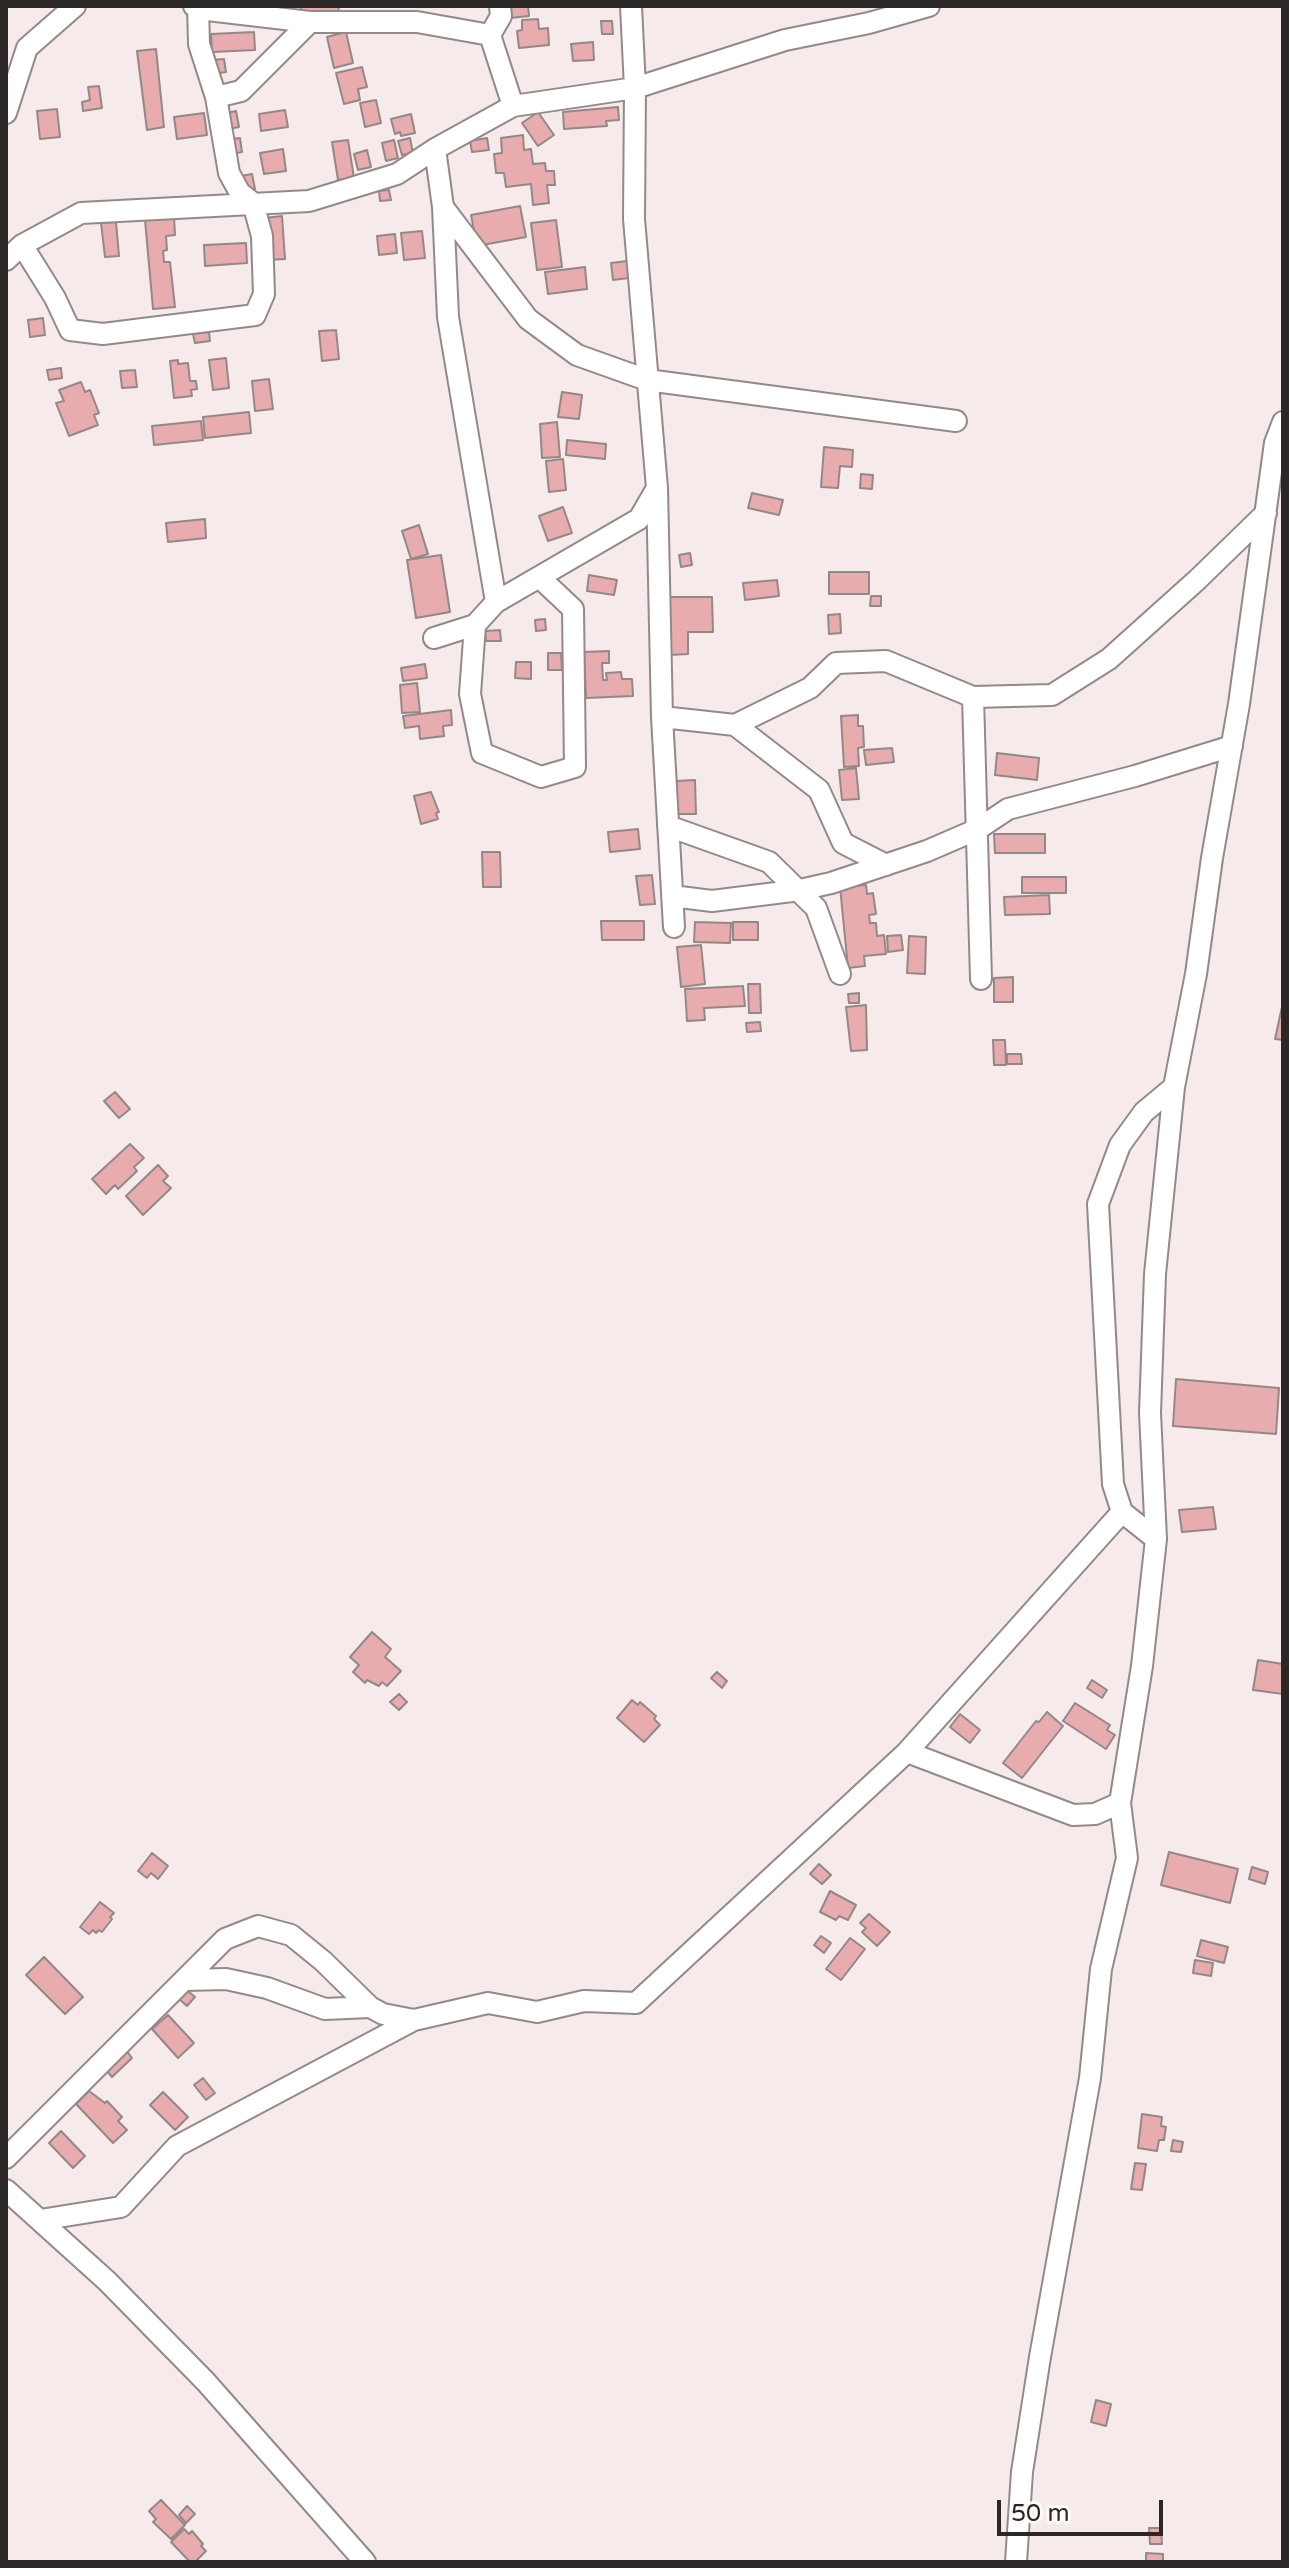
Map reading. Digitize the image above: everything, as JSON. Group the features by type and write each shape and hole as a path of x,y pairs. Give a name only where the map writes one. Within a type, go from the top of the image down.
{"street":[{"path":"6,113 27,48 75,6"},
{"path":"500,6 501,16 490,35 513,106"},
{"path":"631,6 635,88 634,219 657,488 662,717 674,927 712,901"},
{"path":"22,245 55,298 70,330 103,334 255,315 264,294 262,236 253,203 240,193 229,173 216,97 199,44 197,7 310,22 417,22 490,35"},
{"path":"6,260 22,245 81,213 309,201 397,174 513,106 635,88 785,40 869,23 923,7"},
{"path":"216,97 241,91 310,22"},
{"path":"435,149 443,207 448,317 496,602"},
{"path":"443,207 528,319 577,355 647,380 956,421"},
{"path":"1016,2562 1022,2472 1090,2078 1101,1969 1127,1858 1120,1803 1142,1666 1156,1539 1150,1413 1155,1274 1174,1087 1196,974 1232,746 1275,443 1283,422"},
{"path":"434,638 475,625 496,602 639,519 657,488"},
{"path":"735,725 810,688 836,663 886,661 973,697 1052,695 1109,659 1266,513"},
{"path":"475,625 470,694 482,753 541,777 575,767 573,609 539,577"},
{"path":"973,697 981,979"},
{"path":"662,717 735,725 819,790 843,843 886,865"},
{"path":"672,896 712,901 831,883 927,851 978,829 1008,809 1135,776 1232,746"},
{"path":"668,826 769,862 816,908 840,974"},
{"path":"1156,1539 1122,1512 1113,1484 1098,1204 1120,1145 1144,1112 1174,1087"},
{"path":"40,2220 121,2207 177,2146 414,2020 488,2003 537,2012 584,2001 636,2003 907,1752 1122,1512"},
{"path":"907,1752 1073,1815 1095,1814 1120,1803"},
{"path":"6,2158 225,1939 258,1926 291,1935 370,2007 383,2014 414,2020"},
{"path":"185,1980 226,1979 267,1988 325,2009 370,2007"},
{"path":"6,2190 107,2281 206,2382 365,2562"}],"building":[{"path":"300,6 339,6 338,14 302,12"},
{"path":"509,6 528,6 529,16 510,18"},
{"path":"538,19 539,29 548,28 549,45 519,48 517,31 522,30 522,20"},
{"path":"601,21 612,21 613,34 602,34"},
{"path":"254,32 255,50 212,52 211,34"},
{"path":"346,32 353,63 334,68 327,37"},
{"path":"593,42 594,60 573,61 571,44"},
{"path":"156,49 164,127 147,130 137,51"},
{"path":"224,59 226,72 213,74 212,60"},
{"path":"362,67 367,87 358,89 360,100 344,104 336,73"},
{"path":"99,86 102,108 83,111 82,102 90,100 88,87"},
{"path":"376,100 381,123 365,127 360,103"},
{"path":"618,107 619,120 606,121 607,126 564,129 563,112"},
{"path":"57,109 60,137 40,139 37,111"},
{"path":"285,110 288,127 261,131 259,114"},
{"path":"236,111 239,127 224,130 222,114"},
{"path":"538,112 554,135 538,146 522,123"},
{"path":"204,113 207,135 177,139 174,117"},
{"path":"411,114 415,133 395,134 391,119"},
{"path":"523,135 524,150 531,149 533,164 545,163 546,171 554,171 555,185 547,185 549,203 533,205 531,184 506,187 504,173 496,173 494,154 502,153 501,138"},
{"path":"240,138 242,152 232,154 230,139"},
{"path":"410,138 413,153 402,155 398,141"},
{"path":"487,138 489,150 472,152 470,141"},
{"path":"348,140 354,178 338,180 332,142"},
{"path":"394,140 398,158 386,161 382,143"},
{"path":"283,149 286,171 264,174 260,153"},
{"path":"367,150 371,167 358,170 354,154"},
{"path":"252,174 255,189 243,190 241,176"},
{"path":"389,190 391,200 380,201 379,191"},
{"path":"520,206 526,237 477,246 471,215"},
{"path":"282,216 285,259 267,260 264,218"},
{"path":"174,217 175,235 166,236 167,250 163,251 164,262 170,262 175,307 153,309 145,220"},
{"path":"556,220 562,267 537,270 531,223"},
{"path":"116,222 119,256 105,257 101,223"},
{"path":"422,231 425,258 404,260 401,233"},
{"path":"395,234 397,253 379,255 377,236"},
{"path":"246,243 247,263 205,266 204,245"},
{"path":"627,261 629,278 613,280 611,263"},
{"path":"585,267 587,289 548,294 545,272"},
{"path":"43,318 45,335 30,337 28,320"},
{"path":"336,330 339,359 322,361 319,331"},
{"path":"209,332 210,341 195,343 193,334"},
{"path":"226,358 229,388 213,390 209,360"},
{"path":"178,360 178,364 188,363 190,381 196,381 197,389 191,390 192,396 174,398 170,361"},
{"path":"61,368 62,378 49,380 47,370"},
{"path":"135,370 137,387 122,388 120,371"},
{"path":"269,379 273,409 255,411 252,381"},
{"path":"81,382 85,392 90,390 99,413 94,415 98,425 69,436 56,403 64,401 59,390"},
{"path":"562,392 582,395 579,419 558,417"},
{"path":"249,412 251,433 205,438 203,417"},
{"path":"201,421 203,440 154,445 152,426"},
{"path":"557,422 560,457 542,458 540,424"},
{"path":"567,440 606,444 605,459 566,455"},
{"path":"824,447 853,450 852,467 840,466 838,488 821,487"},
{"path":"563,459 566,490 549,492 546,461"},
{"path":"861,474 873,475 872,489 860,488"},
{"path":"752,493 783,500 779,515 748,508"},
{"path":"563,507 572,533 548,541 539,516"},
{"path":"205,519 206,538 168,542 166,523"},
{"path":"419,525 428,554 411,559 402,531"},
{"path":"690,553 692,565 681,567 679,555"},
{"path":"441,555 450,612 416,618 407,560"},
{"path":"829,572 869,572 869,594 829,594"},
{"path":"589,575 617,580 614,595 587,591"},
{"path":"777,580 779,596 745,600 743,583"},
{"path":"871,596 881,596 881,606 870,606"},
{"path":"669,597 712,597 713,632 688,632 688,654 670,655"},
{"path":"840,614 841,633 829,634 828,615"},
{"path":"545,619 546,630 536,631 535,620"},
{"path":"500,630 501,641 486,641 485,631"},
{"path":"609,651 609,663 602,663 603,680 607,680 606,673 621,672 622,679 632,679 633,696 586,698 584,652"},
{"path":"548,653 561,653 562,670 548,670"},
{"path":"516,662 531,662 531,679 515,678"},
{"path":"425,664 427,678 403,681 401,668"},
{"path":"417,683 420,712 402,713 400,685"},
{"path":"451,710 452,725 443,726 444,736 420,739 419,726 405,728 403,716"},
{"path":"858,715 858,726 863,726 864,747 858,748 859,766 844,767 841,716"},
{"path":"892,748 894,762 866,765 864,750"},
{"path":"997,753 1039,758 1037,780 995,775"},
{"path":"856,768 859,799 842,800 839,770"},
{"path":"695,780 696,814 677,814 676,781"},
{"path":"431,792 439,812 436,813 438,819 421,824 414,796"},
{"path":"638,829 640,849 610,852 608,832"},
{"path":"994,834 1045,834 1045,853 995,853"},
{"path":"482,852 500,852 501,887 483,887"},
{"path":"652,875 655,904 640,905 636,876"},
{"path":"1022,877 1066,877 1066,893 1022,893"},
{"path":"866,885 867,894 873,893 876,914 869,915 870,923 876,923 877,936 884,935 886,954 864,956 865,966 848,968 840,887"},
{"path":"1049,895 1050,914 1005,915 1004,897"},
{"path":"601,921 644,921 644,940 602,940"},
{"path":"695,922 731,923 730,943 694,942"},
{"path":"733,922 758,922 758,940 733,940"},
{"path":"901,935 903,950 888,952 887,936"},
{"path":"909,936 926,937 925,974 907,973"},
{"path":"701,945 705,984 681,987 677,947"},
{"path":"1013,977 1013,1002 994,1002 994,978"},
{"path":"748,984 760,984 761,1013 749,1013"},
{"path":"743,986 745,1006 704,1008 705,1020 687,1021 685,989"},
{"path":"859,993 859,1003 849,1003 848,994"},
{"path":"1283,1002 1283,1040 1275,1039"},
{"path":"866,1005 867,1050 851,1051 846,1007"},
{"path":"760,1022 761,1031 747,1032 746,1023"},
{"path":"993,1040 1005,1040 1006,1065 994,1065"},
{"path":"1007,1054 1021,1054 1022,1064 1007,1064"},
{"path":"115,1092 130,1109 119,1118 104,1101"},
{"path":"130,1144 144,1158 134,1167 137,1171 118,1189 115,1185 106,1194 92,1179"},
{"path":"158,1165 168,1176 163,1181 171,1188 143,1215 126,1196"},
{"path":"1176,1379 1279,1388 1276,1434 1173,1426"},
{"path":"1213,1507 1216,1529 1182,1532 1179,1510"},
{"path":"372,1632 391,1649 385,1657 401,1671 387,1686 382,1682 379,1686 367,1680 365,1683 353,1672 359,1665 350,1657"},
{"path":"1258,1660 1283,1664 1283,1694 1253,1690"},
{"path":"717,1672 727,1681 722,1688 711,1678"},
{"path":"1092,1680 1107,1690 1102,1698 1087,1688"},
{"path":"399,1694 407,1702 399,1710 390,1702"},
{"path":"632,1700 638,1705 640,1702 656,1716 654,1719 660,1725 644,1742 617,1718"},
{"path":"1075,1703 1110,1725 1107,1730 1115,1735 1106,1749 1063,1721"},
{"path":"1047,1712 1063,1726 1022,1778 1003,1763 1036,1721 1039,1722"},
{"path":"960,1714 980,1730 970,1743 950,1727"},
{"path":"1169,1852 1238,1869 1230,1903 1161,1885"},
{"path":"152,1853 168,1866 158,1879 151,1873 147,1878 138,1871"},
{"path":"819,1864 831,1875 822,1884 810,1874"},
{"path":"1252,1867 1268,1872 1265,1884 1249,1879"},
{"path":"830,1891 856,1905 848,1920 839,1916 836,1920 820,1912"},
{"path":"100,1902 114,1913 110,1917 112,1919 102,1932 93,1930 89,1934 80,1927"},
{"path":"869,1914 890,1932 877,1946 862,1932 866,1928 860,1923"},
{"path":"821,1936 831,1943 824,1953 814,1945"},
{"path":"850,1938 865,1949 841,1980 826,1969"},
{"path":"1201,1940 1228,1947 1224,1963 1197,1956"},
{"path":"44,1957 83,1997 65,2014 26,1975"},
{"path":"1195,1960 1213,1963 1211,1976 1193,1973"},
{"path":"187,1990 195,1997 187,2006 179,1999"},
{"path":"168,2015 194,2043 178,2058 152,2029"},
{"path":"126,2050 132,2058 112,2077 105,2069"},
{"path":"203,2078 215,2093 206,2100 194,2085"},
{"path":"89,2091 105,2103 107,2101 122,2117 118,2121 127,2130 113,2143 76,2104"},
{"path":"163,2092 188,2117 175,2130 150,2105"},
{"path":"1142,2114 1162,2117 1161,2126 1166,2127 1164,2140 1159,2140 1157,2151 1138,2148"},
{"path":"61,2131 85,2156 73,2168 49,2143"},
{"path":"1173,2140 1183,2142 1181,2152 1171,2151"},
{"path":"1135,2163 1146,2164 1142,2190 1131,2189"},
{"path":"1096,2400 1111,2404 1106,2426 1091,2422"},
{"path":"161,2500 185,2525 171,2539 153,2522 156,2519 149,2511"},
{"path":"187,2506 195,2514 186,2523 179,2515"},
{"path":"1149,2528 1161,2528 1162,2544 1150,2544"},
{"path":"184,2529 189,2534 192,2531 206,2551 195,2562 190,2562 171,2542"},
{"path":"1146,2553 1163,2554 1163,2562 1146,2562"}]}
